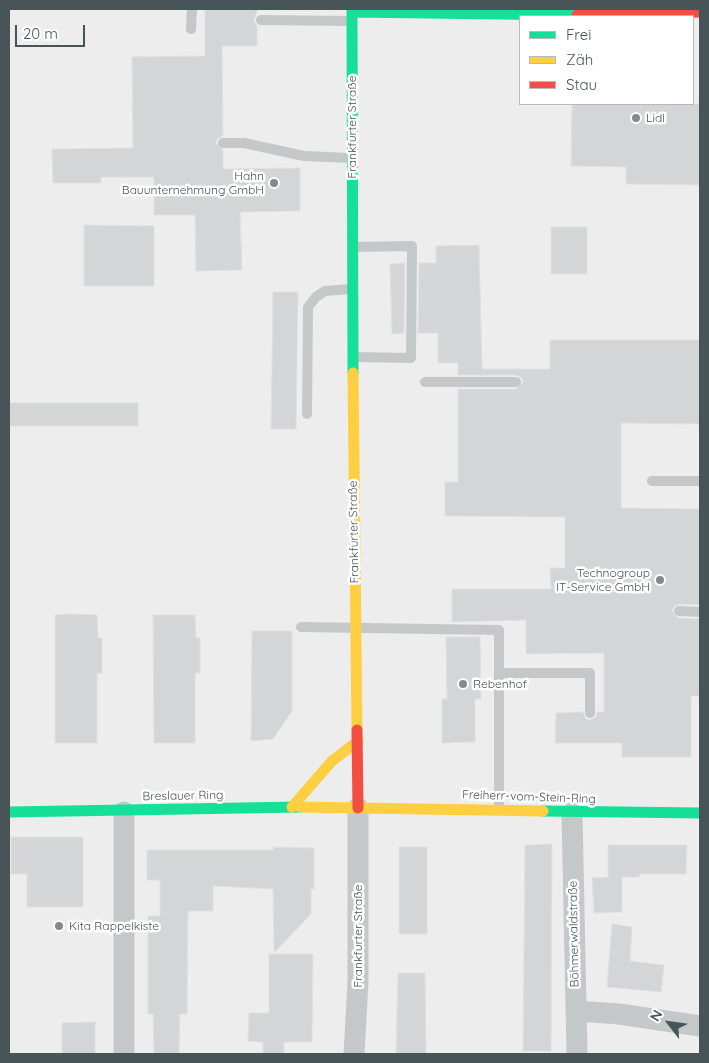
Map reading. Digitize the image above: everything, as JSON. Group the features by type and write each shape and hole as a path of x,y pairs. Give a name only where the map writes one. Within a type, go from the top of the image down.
{"street":[{"path":"578,15 700,12"},
{"path":"352,14 519,16"},
{"name":"Frankfurter Straße","path":"352,14 352,357 358,741 358,982 354,1054"},
{"path":"292,807 332,762 358,741"},
{"name":"Breslauer Ring","path":"9,812 124,812 292,807 358,808"},
{"name":"Freiherr-vom-Stein-Ring","path":"358,808 499,809 572,813 700,813"},
{"path":"124,812 124,1054"},
{"name":"Böhmerwaldstraße","path":"572,813 576,1054"},
{"path":"576,1011 619,1014 700,1026"}],"lane":[{"path":"191,29 192,9"},
{"path":"261,20 352,14"},
{"path":"223,143 244,143 304,156 352,158"},
{"path":"352,247 412,246 411,358 352,357"},
{"path":"306,414 308,307 325,291 352,289"},
{"path":"425,382 516,382"},
{"path":"652,481 700,481"},
{"path":"679,611 700,612"},
{"path":"302,627 499,630 499,809"},
{"path":"499,673 590,673 590,713"}],"building":[{"path":"205,9 258,9 254,20 257,26 257,46 222,46 223,136 217,139 216,143 223,150 223,169 300,168 300,211 240,212 242,270 196,271 195,215 154,215 154,177 101,177 101,183 53,183 52,149 133,148 132,57 205,56"},
{"name":"Lidl","path":"700,104 700,185 626,184 626,167 571,166 572,105"},
{"path":"84,225 154,226 154,286 84,286"},
{"path":"551,227 587,227 587,274 551,274"},
{"path":"479,245 482,369 550,369 550,340 700,340 700,424 621,423 621,508 700,509 700,605 679,604 672,611 678,618 700,619 700,696 691,696 691,757 622,757 622,743 555,743 556,713 583,712 586,719 590,720 596,717 597,712 604,712 604,653 526,654 526,620 452,622 452,589 551,589 550,568 565,568 565,517 445,516 445,482 458,482 458,389 516,389 523,382 522,378 516,375 458,375 458,363 438,363 438,333 418,333 419,263 436,263 436,246"},
{"path":"405,263 404,333 392,334 390,264"},
{"path":"273,292 298,292 296,429 271,429"},
{"path":"9,403 138,403 138,426 9,426"},
{"path":"55,615 97,615 98,638 102,638 102,673 97,673 97,743 55,743"},
{"path":"153,615 195,615 196,638 200,638 200,673 195,673 195,743 154,743"},
{"path":"252,631 292,631 292,711 273,739 251,741"},
{"path":"446,637 480,637 481,699 475,699 475,742 442,743 442,699 447,699"},
{"path":"11,837 83,837 83,907 27,907 27,874 11,874"},
{"path":"552,844 551,1051 523,1051 525,845"},
{"path":"608,845 687,845 686,874 640,874 639,877 622,877 622,912 594,913 592,878 610,877 608,877"},
{"path":"274,847 314,848 314,889 311,889 311,914 274,953 273,889 213,886 213,911 188,911 187,1014 180,1014 179,1054 154,1054 153,1014 148,1014 148,916 160,916 160,880 147,880 147,850 273,850"},
{"path":"399,847 427,847 427,934 399,934"},
{"path":"612,924 632,927 630,961 664,965 661,992 607,987"},
{"path":"269,954 313,954 312,1042 284,1042 284,1054 263,1054 263,1042 248,1041 249,1013 269,1013"},
{"path":"398,973 425,973 426,1054 396,1054"},
{"path":"95,1022 95,1054 62,1054 62,1023"}],"traffic: fast":[{"path":"352,9 353,373"},
{"path":"352,12 577,15"},
{"path":"9,812 300,807"},
{"path":"543,811 700,813"}],"traffic: slow":[{"path":"353,373 357,730"},
{"path":"292,807 332,761 358,741"},
{"path":"300,807 543,811"}],"traffic: jam":[{"path":"577,15 700,12"},
{"path":"357,730 358,808"}],"place":[{"name":"Lidl","path":"636,118"},
{"name":"Hahn Bauunternehmung GmbH","path":"274,183"},
{"name":"Technogroup IT-Service GmbH","path":"660,580"},
{"name":"Rebenhof","path":"463,684"},
{"name":"Kita Rappelkiste","path":"59,926"}]}
